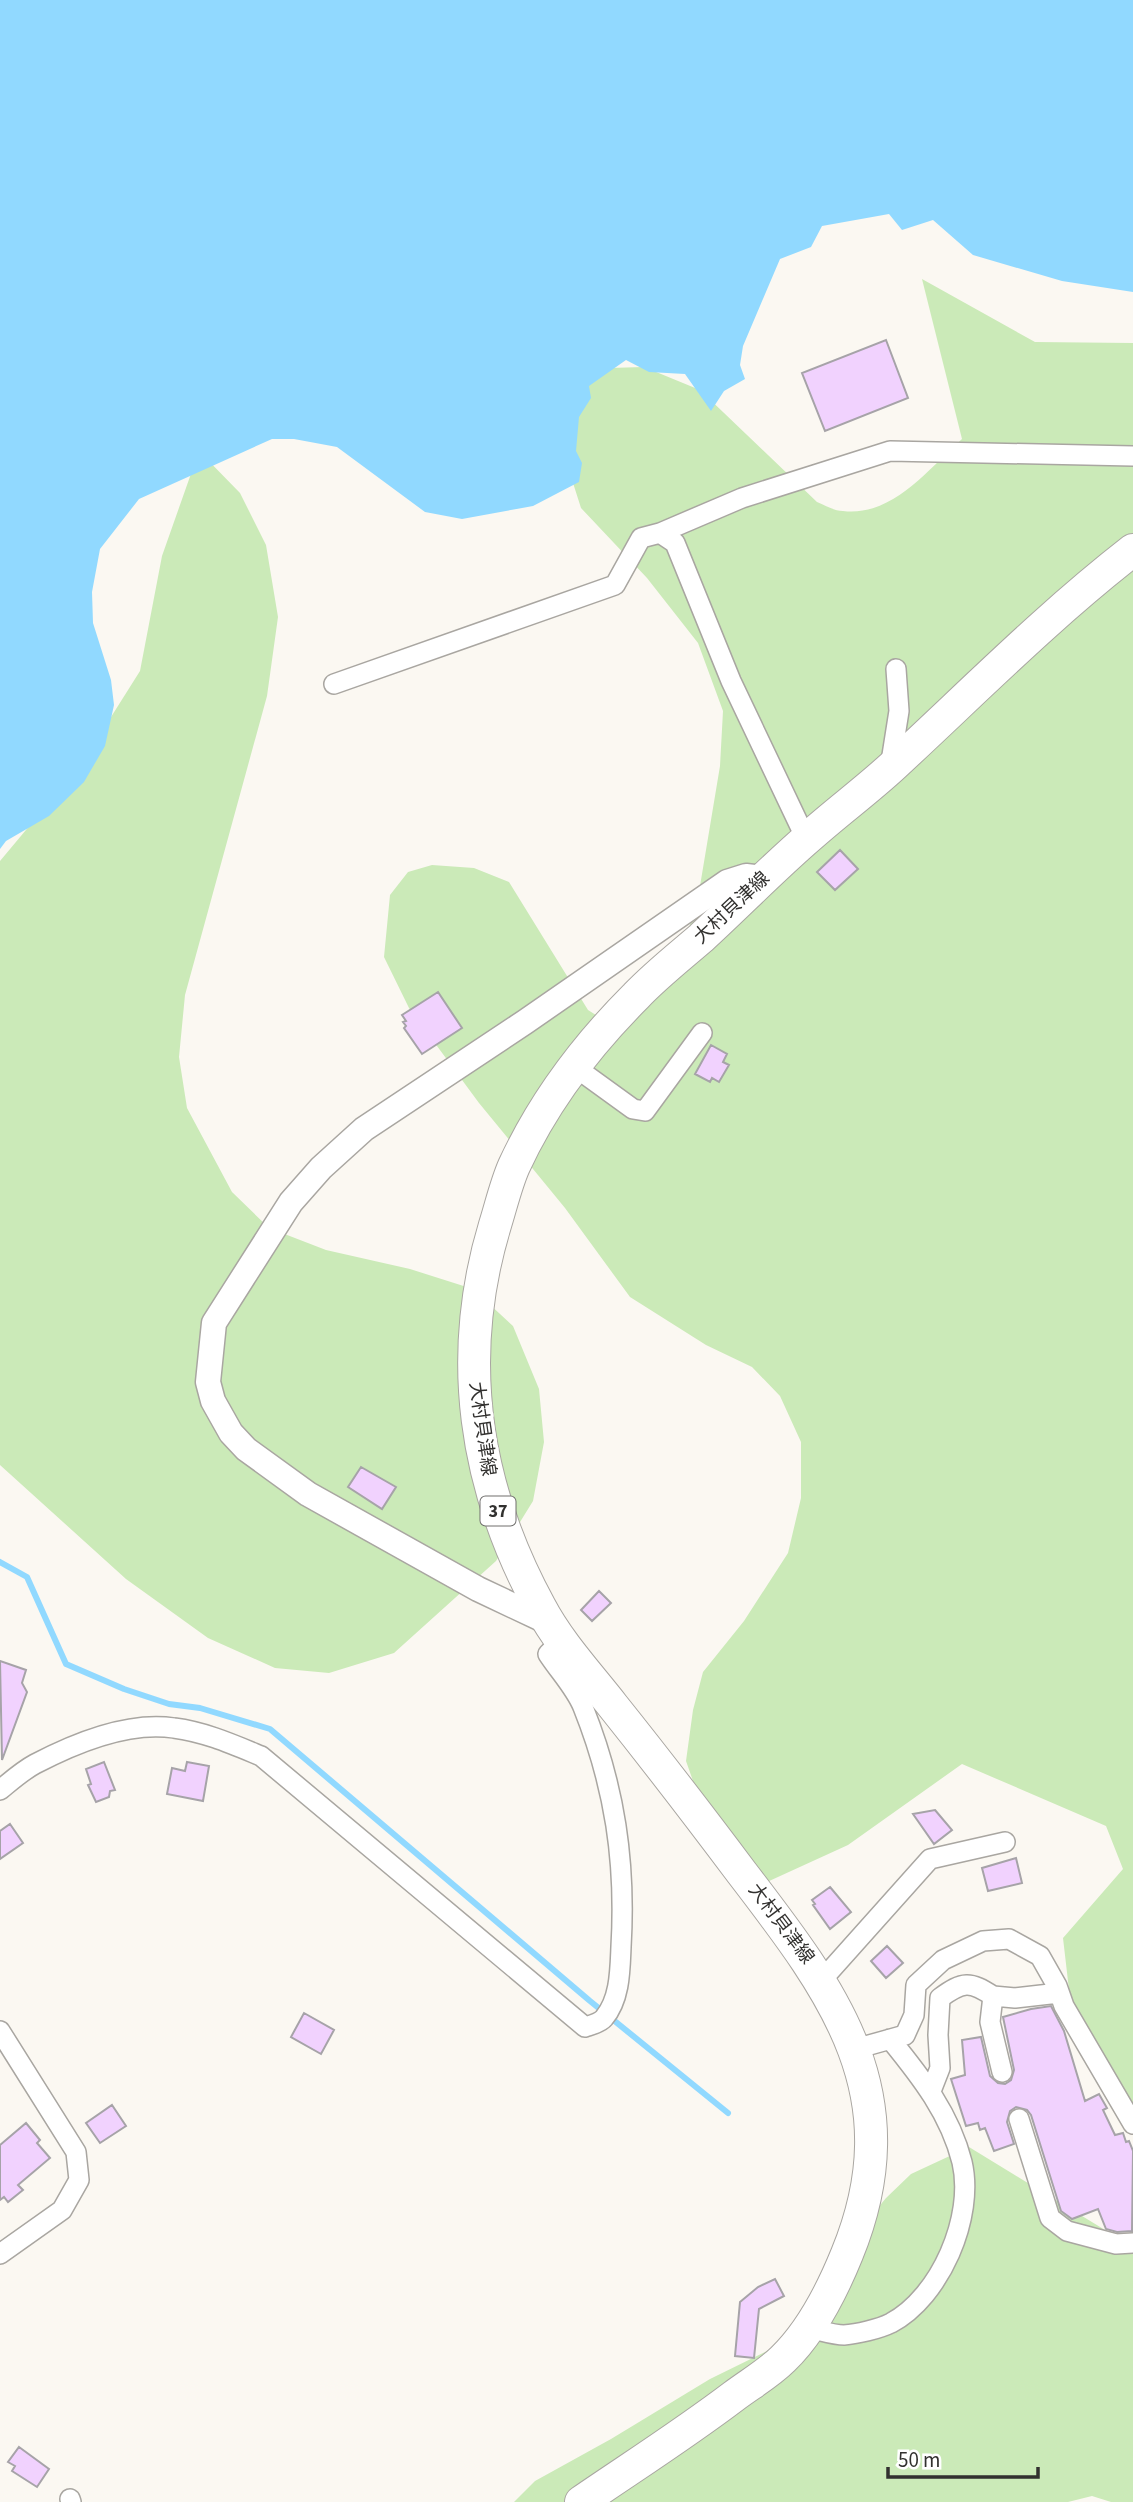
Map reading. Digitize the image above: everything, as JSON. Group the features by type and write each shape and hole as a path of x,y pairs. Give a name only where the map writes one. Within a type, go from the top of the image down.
{"main road":[{"name":"大村貝津線","path":"581,2502 708,2416 783,2359 808,2328 833,2289 860,2222 870,2170 870,2112 855,2049 844,2021 821,1981 748,1881 555,1632 509,1544 491,1490 478,1433 473,1371 475,1316 487,1253 512,1170 547,1106 575,1067 638,993 806,839 890,769 1009,655 1083,589 1133,550"}],"street":[{"path":"334,684 615,585 641,538 660,533 743,498 890,451 1133,456"},
{"path":"660,533 675,543 731,681 806,839"},
{"path":"890,769 900,711 896,669"},
{"path":"0,1790 33,1766 83,1742 131,1729 171,1727 225,1741 261,1756 585,2027 602,2020 616,1997 624,1902 622,1862 605,1771 582,1704 548,1654 555,1632 308,1494 246,1449 231,1433 214,1401 208,1382 215,1323 291,1202 321,1168 364,1129 525,1022 727,881 746,876 764,878"},
{"path":"575,1067 634,1109 645,1111 702,1033"},
{"path":"821,1981 930,1859 1005,1842"},
{"path":"855,2049 905,2035 914,2015 916,1985 943,1960 983,1941 1009,1939 1040,1956 1064,2006 1133,2124"},
{"path":"931,2091 940,2068 940,1998 956,1986 975,1984 993,1996 1015,1998 1059,1993"},
{"path":"993,1996 990,2022 1002,2072"},
{"path":"0,2031 76,2152 79,2180 62,2210 0,2254"},
{"path":"808,2328 844,2335 889,2324 917,2306 957,2239 964,2197 962,2164 938,2102 890,2039"},
{"path":"1019,2119 1050,2218 1068,2231 1116,2244 1133,2243"}],"green space":[{"path":"922,279 1035,342 1133,343 1133,2121 1071,2007 1063,1938 1123,1869 1106,1826 962,1764 848,1845 767,1882 705,1815 686,1761 693,1710 703,1672 744,1621 788,1553 801,1498 801,1442 780,1396 752,1367 706,1345 630,1297 565,1208 479,1103 409,1008 384,957 390,895 408,872 432,865 474,868 509,882 588,1010 607,1022 640,1015 669,986 697,904 720,766 723,711 698,643 647,578 581,508 566,461 589,378 609,368 644,367 700,390 817,502 843,511 861,511 878,506 909,488 962,439"},
{"path":"199,451 240,493 266,545 278,617 267,696 185,995 179,1057 187,1108 232,1192 269,1228 326,1250 410,1269 473,1289 513,1326 539,1389 544,1442 533,1501 496,1561 394,1653 329,1673 275,1668 208,1638 126,1579 0,1465 0,861 82,763 140,671 162,556"},
{"path":"969,2147 1128,2244 1133,2242 1133,2502 1111,2502 1092,2496 1068,2502 514,2502 535,2481 710,2379 806,2328 858,2232 886,2198 911,2174"}],"water":[{"path":"0,0 1133,0 1133,292 1062,281 973,255 933,220 902,230 889,214 822,226 811,247 780,259 743,346 740,365 745,379 724,391 711,411 685,374 649,372 626,360 589,386 591,398 579,417 576,451 582,463 579,482 533,506 462,519 425,512 337,447 294,439 272,439 139,499 100,549 92,592 93,623 111,680 114,705 105,746 84,782 49,816 6,841 0,849"}],"building":[{"path":"886,340 908,398 825,431 802,373"},
{"path":"840,850 858,869 835,890 817,872"},
{"path":"438,992 462,1028 422,1054 404,1028 406,1026 403,1022 406,1021 402,1015"},
{"path":"711,1045 727,1054 723,1062 729,1065 719,1082 712,1078 710,1082 695,1074"},
{"path":"361,1467 396,1487 382,1509 348,1487"},
{"path":"599,1591 611,1603 592,1621 581,1610"},
{"path":"0,1661 26,1670 22,1683 27,1692 2,1760"},
{"path":"104,1762 115,1790 110,1791 109,1797 96,1802 88,1785 91,1784 86,1769"},
{"path":"187,1762 209,1766 203,1801 167,1794 172,1768 185,1771"},
{"path":"935,1810 952,1830 934,1844 913,1814"},
{"path":"10,1824 23,1843 0,1859 0,1831"},
{"path":"1016,1858 1022,1883 988,1891 982,1868"},
{"path":"830,1887 851,1912 830,1929 812,1900"},
{"path":"887,1946 903,1963 886,1978 871,1961"},
{"path":"1051,2006 1064,2031 1085,2101 1099,2094 1107,2108 1103,2110 1115,2135 1123,2133 1133,2151 1132,2231 1117,2232 1106,2229 1098,2209 1072,2219 1061,2211 1031,2115 1027,2110 1016,2107 1010,2111 1007,2122 1014,2144 994,2151 985,2128 980,2130 978,2123 966,2126 951,2079 965,2075 962,2040 981,2037 990,2076 998,2083 1005,2084 1011,2080 1014,2070 1003,2017"},
{"path":"304,2013 334,2030 321,2054 291,2037"},
{"path":"112,2105 126,2126 100,2143 86,2123"},
{"path":"26,2123 40,2140 37,2143 50,2158 18,2185 23,2190 8,2202 4,2197 0,2200 0,2145"},
{"path":"775,2279 784,2296 759,2309 754,2358 735,2356 740,2302 758,2287"},
{"path":"19,2447 49,2469 37,2487 12,2471 15,2466 8,2462"}],"waterway":[{"path":"0,1562 27,1577 66,1664 124,1689 169,1704 200,1708 270,1729 590,2001 728,2113"}]}
